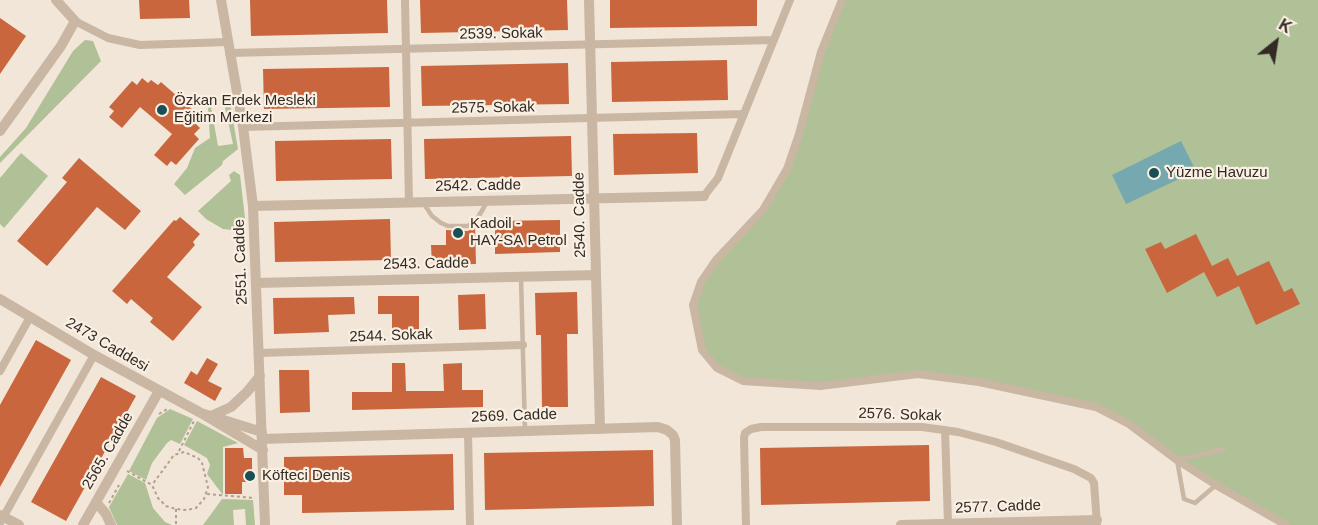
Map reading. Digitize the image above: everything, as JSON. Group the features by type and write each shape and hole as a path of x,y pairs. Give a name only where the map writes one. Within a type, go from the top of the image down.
{"street":[{"path":"56,0 75,21 108,38 140,45 227,42"},
{"name":"2551. Cadde","path":"221,0 243,127 253,206 265,525"},
{"path":"405,0 409,202"},
{"name":"2540. Cadde","path":"589,0 600,429"},
{"path":"704,196 718,178 790,0"},
{"path":"842,0 820,52 800,134 788,169 763,210 716,260 700,282 693,305 702,350 717,368 743,381 820,386 918,374 979,382 1096,407 1129,424 1177,460 1286,525"},
{"path":"0,131 61,46 75,21"},
{"name":"2539. Sokak","path":"229,54 774,40"},
{"name":"2575. Sokak","path":"243,127 744,114"},
{"name":"2542. Cadde","path":"253,206 704,196"},
{"name":"2543. Cadde","path":"256,283 596,275"},
{"name":"2473 Caddesi","path":"0,299 202,416"},
{"path":"0,371 30,317"},
{"name":"2544. Sokak","path":"259,353 523,345"},
{"path":"19,525 1,518 94,355"},
{"path":"202,416 231,407 260,375"},
{"name":"2565. Cadde","path":"83,525 159,391"},
{"path":"202,416 262,440"},
{"path":"202,416 262,440"},
{"name":"2569. Cadde","path":"262,440 658,427 667,429 673,435 677,525"},
{"name":"2576. Sokak","path":"746,525 744,438 745,433 751,429 922,427 996,442 1086,475 1094,483 1097,522"},
{"path":"945,430 948,524"},
{"path":"468,433 470,525"},
{"path":"96,502 106,514 111,525"},
{"name":"2577. Cadde","path":"903,525 1097,522"}],"lane":[{"path":"422,202 432,216 441,223 448,226 468,226 477,219 487,201"},
{"path":"521,276 525,431"},
{"path":"1216,485 1195,503 1184,499 1177,460 1224,448"}],"path":[{"path":"155,420 164,409 172,408"},
{"path":"152,485 169,460 179,452 202,416"},
{"path":"127,471 152,485 158,498 166,506 187,510 196,508 208,487 202,463 191,454 179,452"},
{"path":"107,507 122,480"},
{"path":"206,494 264,499"},
{"path":"176,509 176,525"}],"green space":[{"path":"842,0 1318,0 1318,525 1286,525 1096,407 918,374 820,386 743,381 717,368 702,350 693,305 701,282 746,230 787,169 821,52"},
{"path":"85,40 93,41 101,61 0,163 0,157 26,128 73,51"},
{"path":"230,102 238,149 185,195 174,184 187,168 195,148 210,138 208,108 211,107 218,146 233,144 224,103"},
{"path":"21,153 48,176 4,228 0,224 0,178"},
{"path":"234,171 240,175 245,218 232,230 223,229 206,219 198,211 231,181 229,175"},
{"path":"170,409 193,419 180,444 171,440 167,443 152,463 146,480 129,471 157,418"},
{"path":"197,421 238,443 223,447 223,495 207,474 210,465 207,458 184,445"},
{"path":"128,474 145,483 153,508 165,522 172,525 117,525 109,507"},
{"path":"222,499 253,500 255,525 246,525 245,509 233,510 234,525 203,525"}],"water":[{"name":"Yüzme Havuzu","path":"1181,141 1196,171 1126,204 1112,175"}],"building":[{"path":"139,0 189,0 190,18 140,19"},
{"path":"250,0 387,0 388,33 251,36"},
{"path":"420,0 567,0 568,30 421,33"},
{"path":"610,0 757,0 757,26 610,28"},
{"path":"0,18 26,36 0,74"},
{"path":"727,60 728,100 612,102 611,62"},
{"path":"568,63 569,104 422,106 421,66"},
{"path":"389,67 390,107 264,109 263,69"},
{"name":"Özkan Erdek Mesleki Eğitim Merkezi","path":"142,78 148,83 151,80 158,85 161,82 193,110 190,113 197,119 194,122 200,128 194,134 199,139 176,165 171,161 167,166 154,155 172,134 140,107 122,128 109,117 114,111 109,107 132,81 137,85"},
{"path":"697,133 698,173 614,175 613,134"},
{"path":"571,136 572,176 425,179 424,139"},
{"path":"391,139 392,179 276,181 275,141"},
{"path":"79,158 141,211 125,230 97,207 47,266 17,241 67,182 62,178"},
{"path":"180,217 200,234 193,242 195,245 167,277 202,307 173,341 150,322 153,318 131,299 127,304 112,291 174,220"},
{"path":"390,219 391,260 275,262 274,222"},
{"path":"560,220 560,252 495,254 495,221"},
{"path":"475,226 476,264 432,265 431,245 446,245 446,230 468,231"},
{"path":"1196,234 1212,266 1228,258 1237,276 1269,261 1284,292 1292,288 1300,304 1256,325 1239,286 1217,297 1204,272 1167,293 1145,249 1161,242 1165,249"},
{"path":"577,292 578,334 567,334 568,407 542,407 541,335 536,335 535,293"},
{"path":"485,294 486,329 459,330 458,295"},
{"path":"378,296 419,296 419,331 392,331 392,314 378,314"},
{"path":"354,297 355,314 328,315 329,332 274,334 273,298"},
{"path":"36,340 71,360 0,487 0,405"},
{"path":"207,358 218,364 208,381 222,388 215,401 184,383 191,371 197,375"},
{"path":"392,363 405,363 406,391 444,391 443,364 462,363 462,390 483,390 483,407 352,410 352,392 392,392"},
{"path":"279,370 309,370 310,412 280,413"},
{"path":"101,377 136,396 66,521 31,502"},
{"path":"929,445 930,501 761,505 760,448"},
{"path":"225,448 243,448 244,458 252,458 252,472 247,472 247,482 242,482 242,494 225,494"},
{"path":"653,450 654,506 485,510 484,453"},
{"path":"453,454 454,510 302,513 302,495 284,495 284,457"}],"place":[{"name":"Özkan Erdek Mesleki Eğitim Merkezi","path":"162,110"},
{"name":"Yüzme Havuzu","path":"1154,173"},
{"name":"Kadoil - HAY-SA Petrol","path":"458,233"},
{"name":"Köfteci Denis","path":"250,476"}]}
